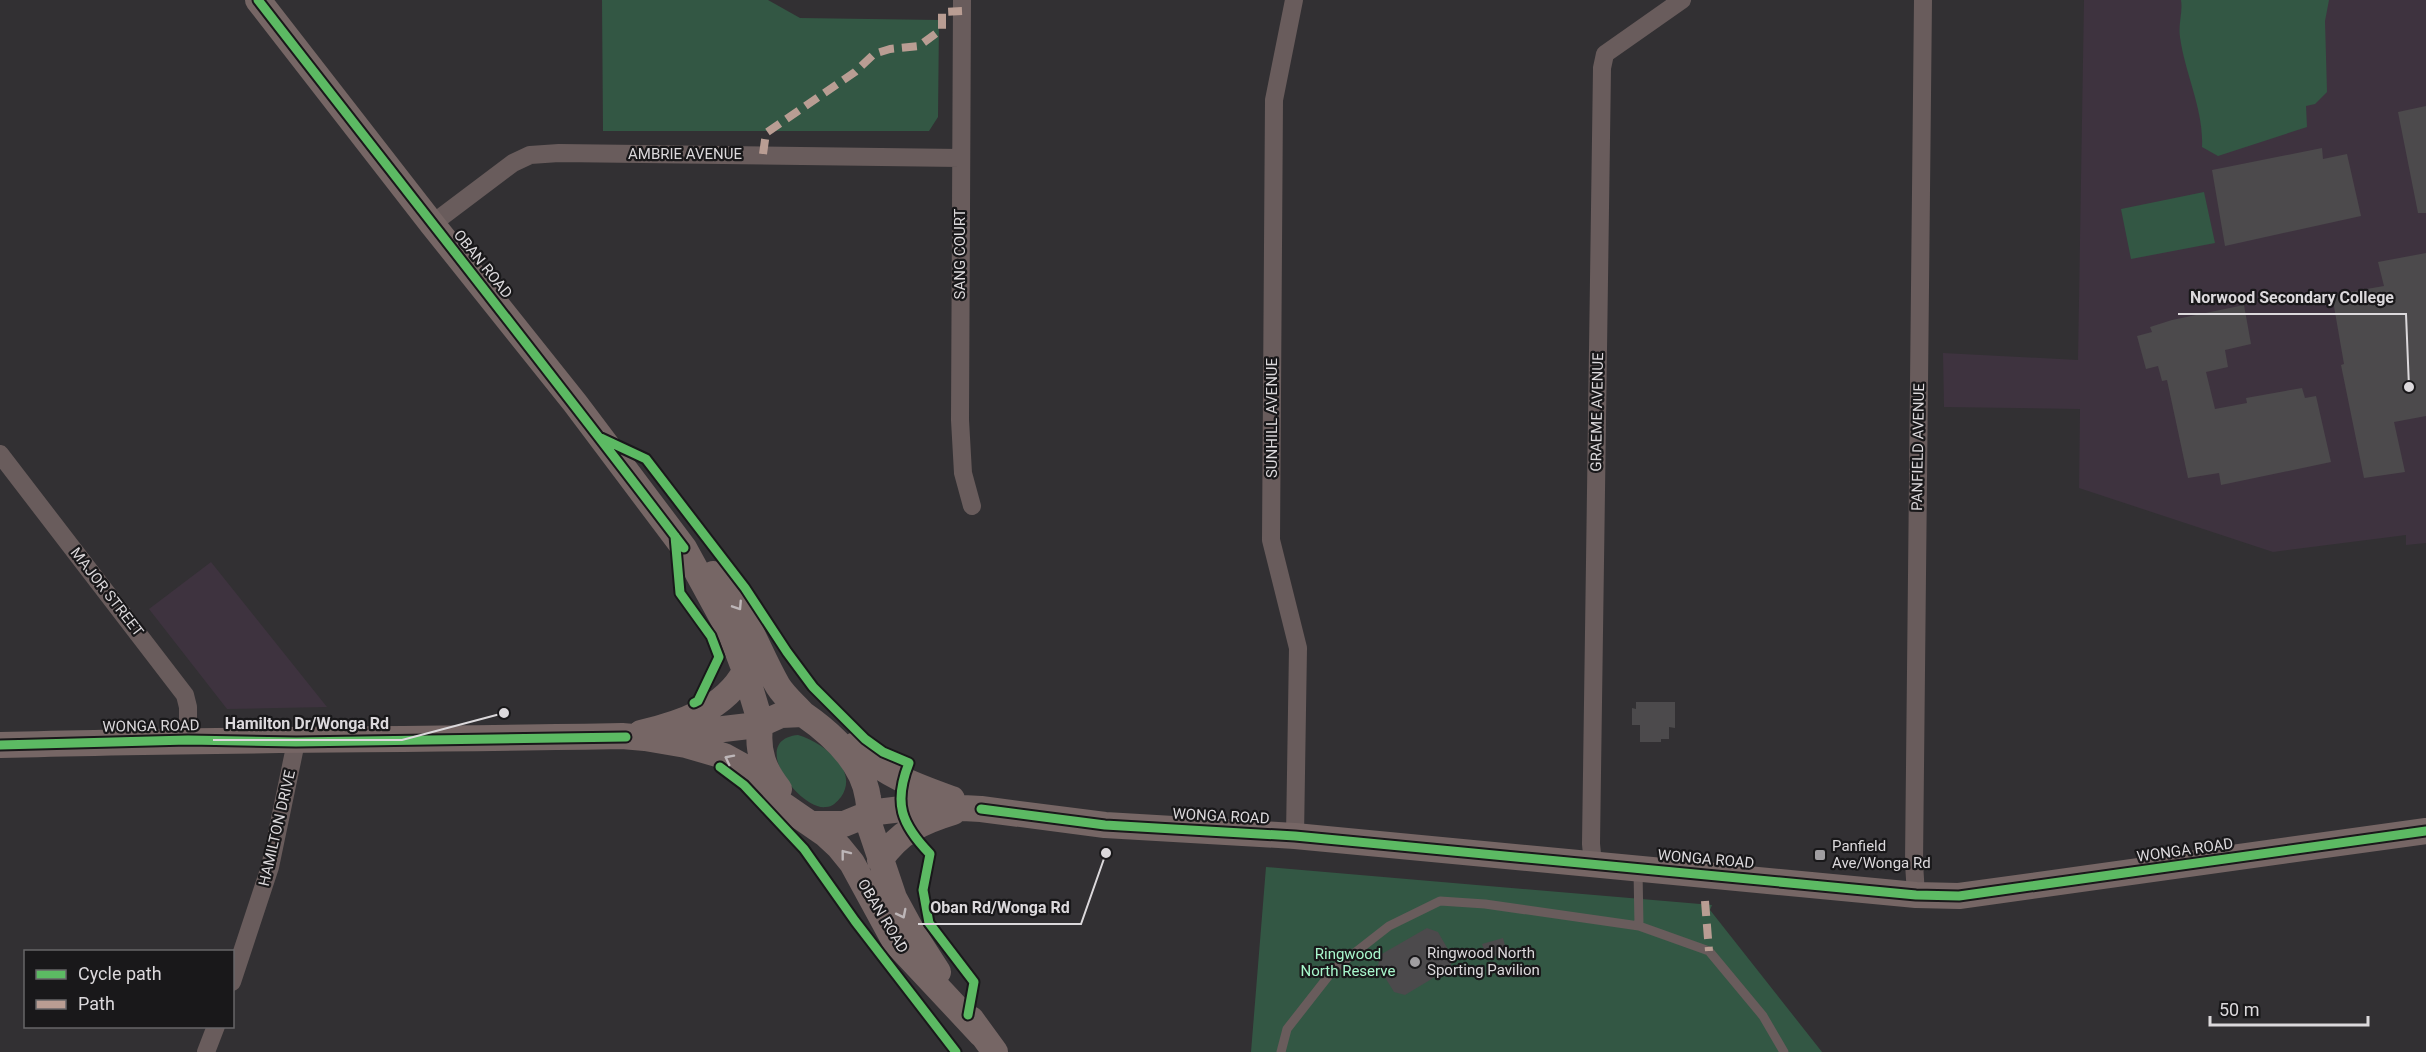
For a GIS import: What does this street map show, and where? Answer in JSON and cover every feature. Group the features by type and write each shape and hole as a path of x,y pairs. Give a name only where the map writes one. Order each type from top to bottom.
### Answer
{"main road":[{"name":"OBAN ROAD","path":"258,0 575,403 684,548 726,624 745,671 761,726 761,758 766,771 809,822 832,840 848,857 903,952 988,1043"},
{"name":"OBAN ROAD","path":"684,548 730,594 750,625 779,688 834,740 861,771 867,788 868,814 880,860 894,898 913,933 988,1043"},
{"path":"636,737 694,717 731,690 745,671"},
{"path":"636,737 761,726 782,715 805,715 832,729 895,777 976,808"},
{"name":"WONGA ROAD","path":"0,745 188,740 296,742 636,737"},
{"path":"636,737 696,747 730,759 753,776 777,799 809,822"},
{"name":"WONGA ROAD","path":"809,822 844,824 868,814 926,806 976,808 1105,825 1295,836 1916,895 1986,894 2426,831"},
{"path":"880,860 892,843 910,830 929,820 976,808"}],"street":[{"name":"SANG COURT","path":"962,0 960,420 963,473 972,506"},
{"name":"SUNHILL AVENUE","path":"1294,0 1274,100 1271,540 1298,648 1295,836"},
{"name":"GRAEME AVENUE","path":"1593,864 1591,844 1602,68 1605,54 1682,0"},
{"name":"PANFIELD AVENUE","path":"1916,895 1914,864 1923,0"},
{"name":"AMBRIE AVENUE","path":"432,224 502,170 530,155 559,153 757,154 960,158"},
{"name":"MAJOR STREET","path":"0,454 185,695 188,707 188,740"},
{"name":"HAMILTON DRIVE","path":"234,976 270,867 296,742"},
{"path":"206,1052 215,1028"}],"lane":[{"path":"1638,868 1639,926"},
{"path":"1281,1052 1287,1029 1334,969 1389,926 1440,901 1485,904 1639,926 1708,951 1763,1017 1784,1052"}],"shaded area":[{"path":"2084,0 2426,0 2426,543 2406,545 2406,535 2273,552 2079,488 2080,409 1944,407 1943,353 2078,360"},
{"path":"211,562 327,707 227,709 149,609"}],"green space":[{"path":"602,0 768,0 800,18 939,20 938,117 929,131 603,131"},
{"path":"2181,0 2329,0 2325,21 2327,92 2315,104 2306,106 2307,127 2218,156 2202,147 2200,119 2180,37"},
{"path":"2204,192 2215,243 2131,259 2121,209"},
{"path":"798,735 818,744 836,758 842,767 846,777 846,787 841,797 830,806 815,805 803,798 783,774 778,761 777,749 783,740"},
{"name":"Ringwood North Reserve","path":"1266,867 1712,905 1710,910 1822,1052 1251,1052"}],"building":[{"path":"2426,106 2426,213 2418,213 2398,112"},
{"path":"2322,148 2323,159 2347,154 2361,216 2225,246 2212,170"},
{"path":"2426,253 2426,416 2394,422 2405,472 2364,478 2341,365 2344,364 2332,295 2384,286 2378,262"},
{"path":"2244,305 2251,344 2225,350 2228,367 2206,372 2215,409 2247,403 2246,398 2302,388 2305,398 2316,396 2331,462 2221,485 2219,473 2188,478 2167,380 2162,381 2158,366 2146,369 2137,336 2152,332 2150,327 2172,320"},
{"path":"1636,702 1675,702 1675,728 1669,727 1669,739 1661,739 1661,742 1640,742 1640,725 1632,725 1632,708 1636,709"},
{"name":"Ringwood North Sporting Pavilion","path":"1427,928 1438,932 1453,958 1450,968 1405,995 1394,992 1378,966 1380,955"},
{"path":"1503,938 1507,953 1487,959 1482,944"}],"marked path":[{"path":"763,154 766,133 855,72 874,54 890,49 919,46 942,29 942,12 962,11"},
{"path":"1705,901 1709,951"}],"cycle path":[{"path":"258,0 684,548"},
{"path":"601,438 646,459 745,588 813,687 865,739 883,752 909,763 901,790 903,812 912,833 930,854 923,890 929,923 974,982 968,1015"},
{"path":"675,536 680,593 711,636 719,657 698,701 694,703"},
{"path":"0,745 188,740 296,742 626,737"},
{"path":"720,767 744,785 804,849 855,921 956,1052"},
{"path":"981,809 1105,825 1295,836 1916,895 1959,896 2426,831"}],"place":[{"name":"Norwood Secondary College","path":"2409,387"},
{"name":"Hamilton Dr/Wonga Rd","path":"504,713"},
{"name":"Oban Rd/Wonga Rd","path":"1106,853"},
{"name":"Panfield Ave/Wonga Rd","path":"1820,855"},
{"name":"Ringwood North Sporting Pavilion","path":"1415,962"}]}
